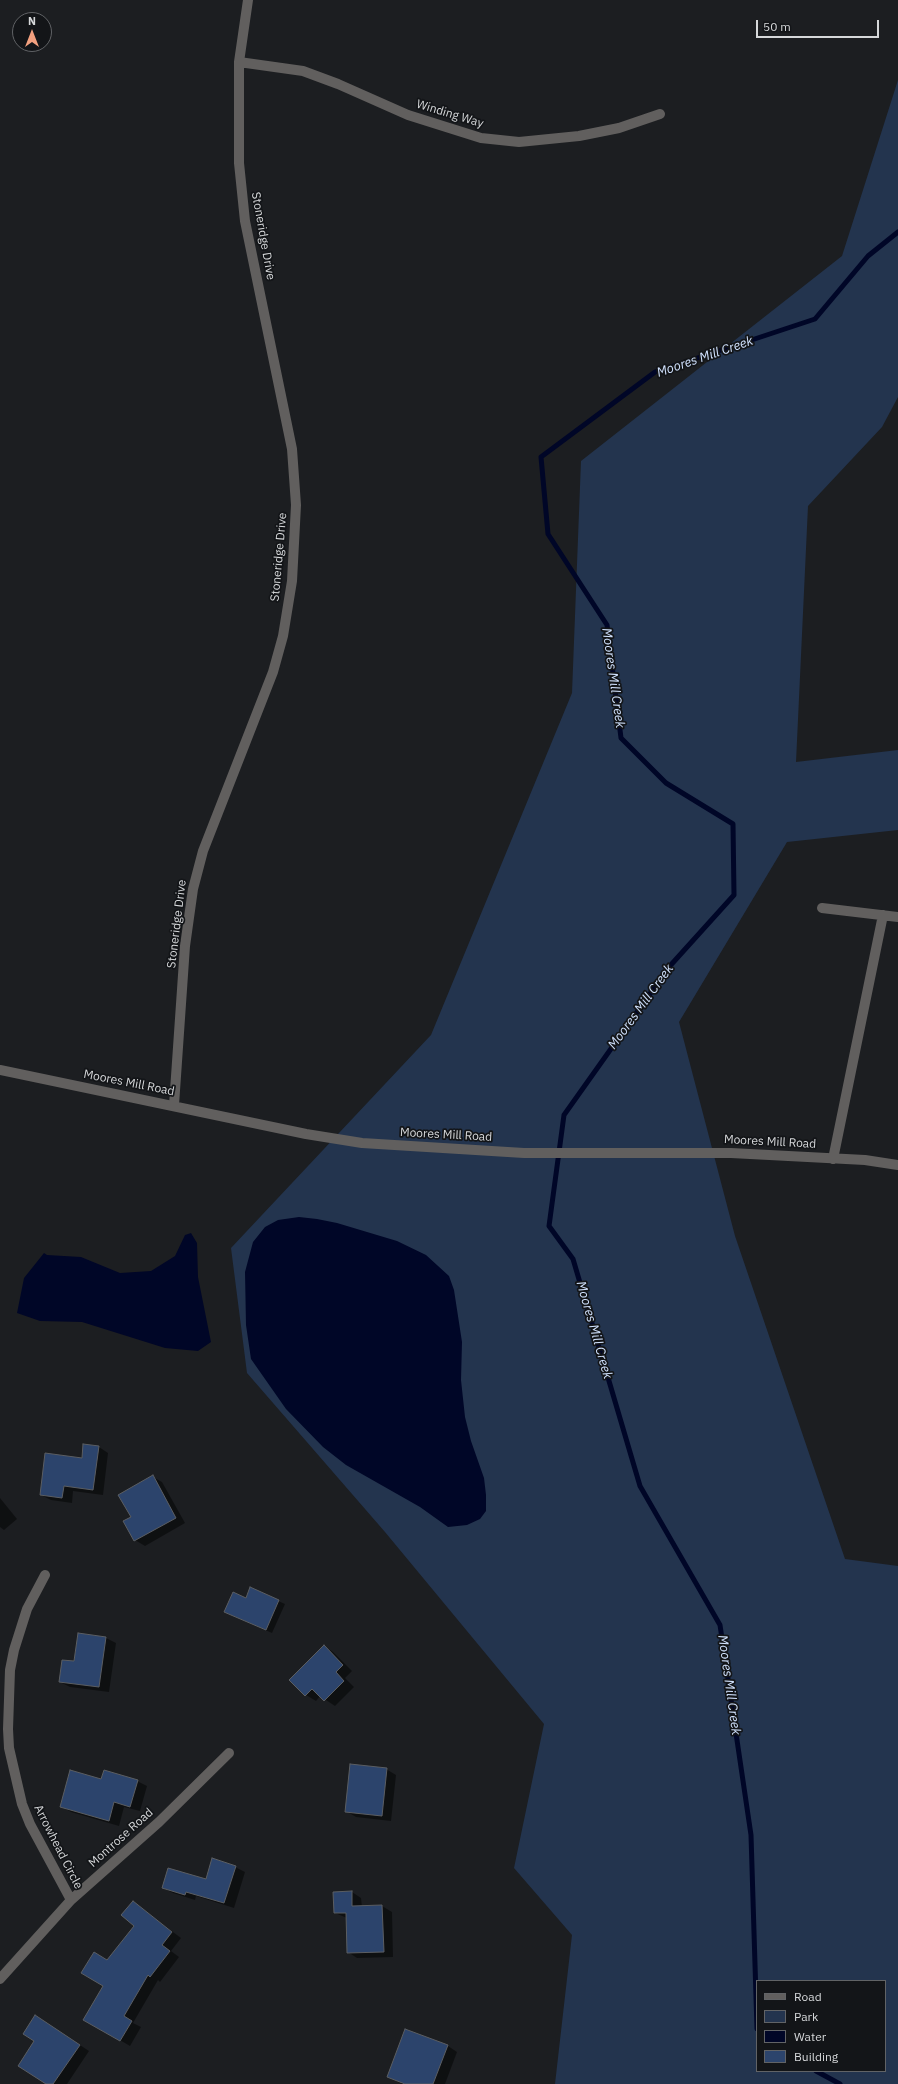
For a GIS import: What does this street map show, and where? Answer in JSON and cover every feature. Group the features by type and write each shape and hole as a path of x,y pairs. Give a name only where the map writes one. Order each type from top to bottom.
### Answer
{"street":[{"name":"Stoneridge Drive","path":"174,1105 186,946 193,889 203,851 273,672 283,636 292,581 296,505 292,449 245,222 239,162 239,62 248,0"},
{"name":"Winding Way","path":"239,62 303,71 338,84 408,115 481,138 519,142 579,136 619,128 660,114"},
{"path":"822,908 898,917"},
{"path":"833,1158 884,915"},
{"name":"Moores Mill Road","path":"0,1070 174,1105 306,1134 362,1143 524,1153 731,1152 865,1160 898,1165"},
{"name":"Arrowhead Circle","path":"45,1575 27,1609 14,1650 10,1670 8,1735 22,1804 30,1824 71,1900"},
{"name":"Montrose Road","path":"0,1979 71,1900 158,1822 229,1753"}],"green space":[{"path":"898,80 898,397 882,427 808,506 796,762 898,750 898,830 787,842 679,1022 735,1236 845,1559 898,1566 898,2084 555,2084 572,1935 514,1868 544,1724 385,1532 247,1373 231,1248 431,1035 572,693 581,461 842,256"}],"water":[{"path":"299,1217 337,1223 397,1241 426,1255 449,1276 454,1290 462,1342 461,1380 465,1417 471,1441 484,1478 486,1511 480,1519 467,1525 448,1527 420,1507 346,1465 323,1447 286,1409 251,1359 246,1325 245,1272 253,1242 265,1227 278,1220"},
{"path":"191,1233 197,1243 198,1277 211,1342 198,1351 165,1348 82,1322 40,1321 17,1313 24,1278 44,1253 47,1255 81,1257 120,1273 151,1271 175,1256 185,1235"}],"building":[{"path":"83,1444 99,1446 93,1490 64,1486 62,1498 40,1495 45,1453 82,1458"},
{"path":"153,1475 176,1518 134,1541 123,1521 131,1517 118,1495"},
{"path":"250,1587 279,1600 266,1630 224,1612 233,1592 246,1598"},
{"path":"78,1633 106,1637 99,1687 59,1682 62,1660 74,1661"},
{"path":"324,1645 343,1665 336,1672 344,1681 324,1701 312,1689 305,1696 289,1680"},
{"path":"350,1764 387,1768 382,1816 345,1812"},
{"path":"70,1770 101,1779 104,1770 138,1780 130,1807 114,1802 109,1821 60,1807"},
{"path":"212,1858 236,1866 224,1903 186,1892 185,1895 162,1888 168,1868 206,1879"},
{"path":"352,1891 352,1906 382,1905 384,1952 347,1953 346,1913 334,1913 333,1892"},
{"path":"133,1901 172,1932 162,1945 170,1951 150,1977 148,1975 124,2016 132,2021 120,2041 83,2020 103,1986 81,1973 94,1952 107,1960 134,1926 121,1915"},
{"path":"35,2015 80,2045 53,2084 46,2084 18,2066 34,2041 23,2034"},
{"path":"405,2029 448,2045 433,2084 405,2084 387,2077"}],"waterway":[{"name":"Moores Mill Creek","path":"756,1997 751,1835 720,1625 640,1486 573,1259 549,1226 564,1115 669,967 734,895 733,824 666,783 621,738 607,625 548,534 541,457 655,372 815,319 868,256 898,232"},
{"name":"Moores Mill Creek","path":"818,2072 840,2084"}]}
